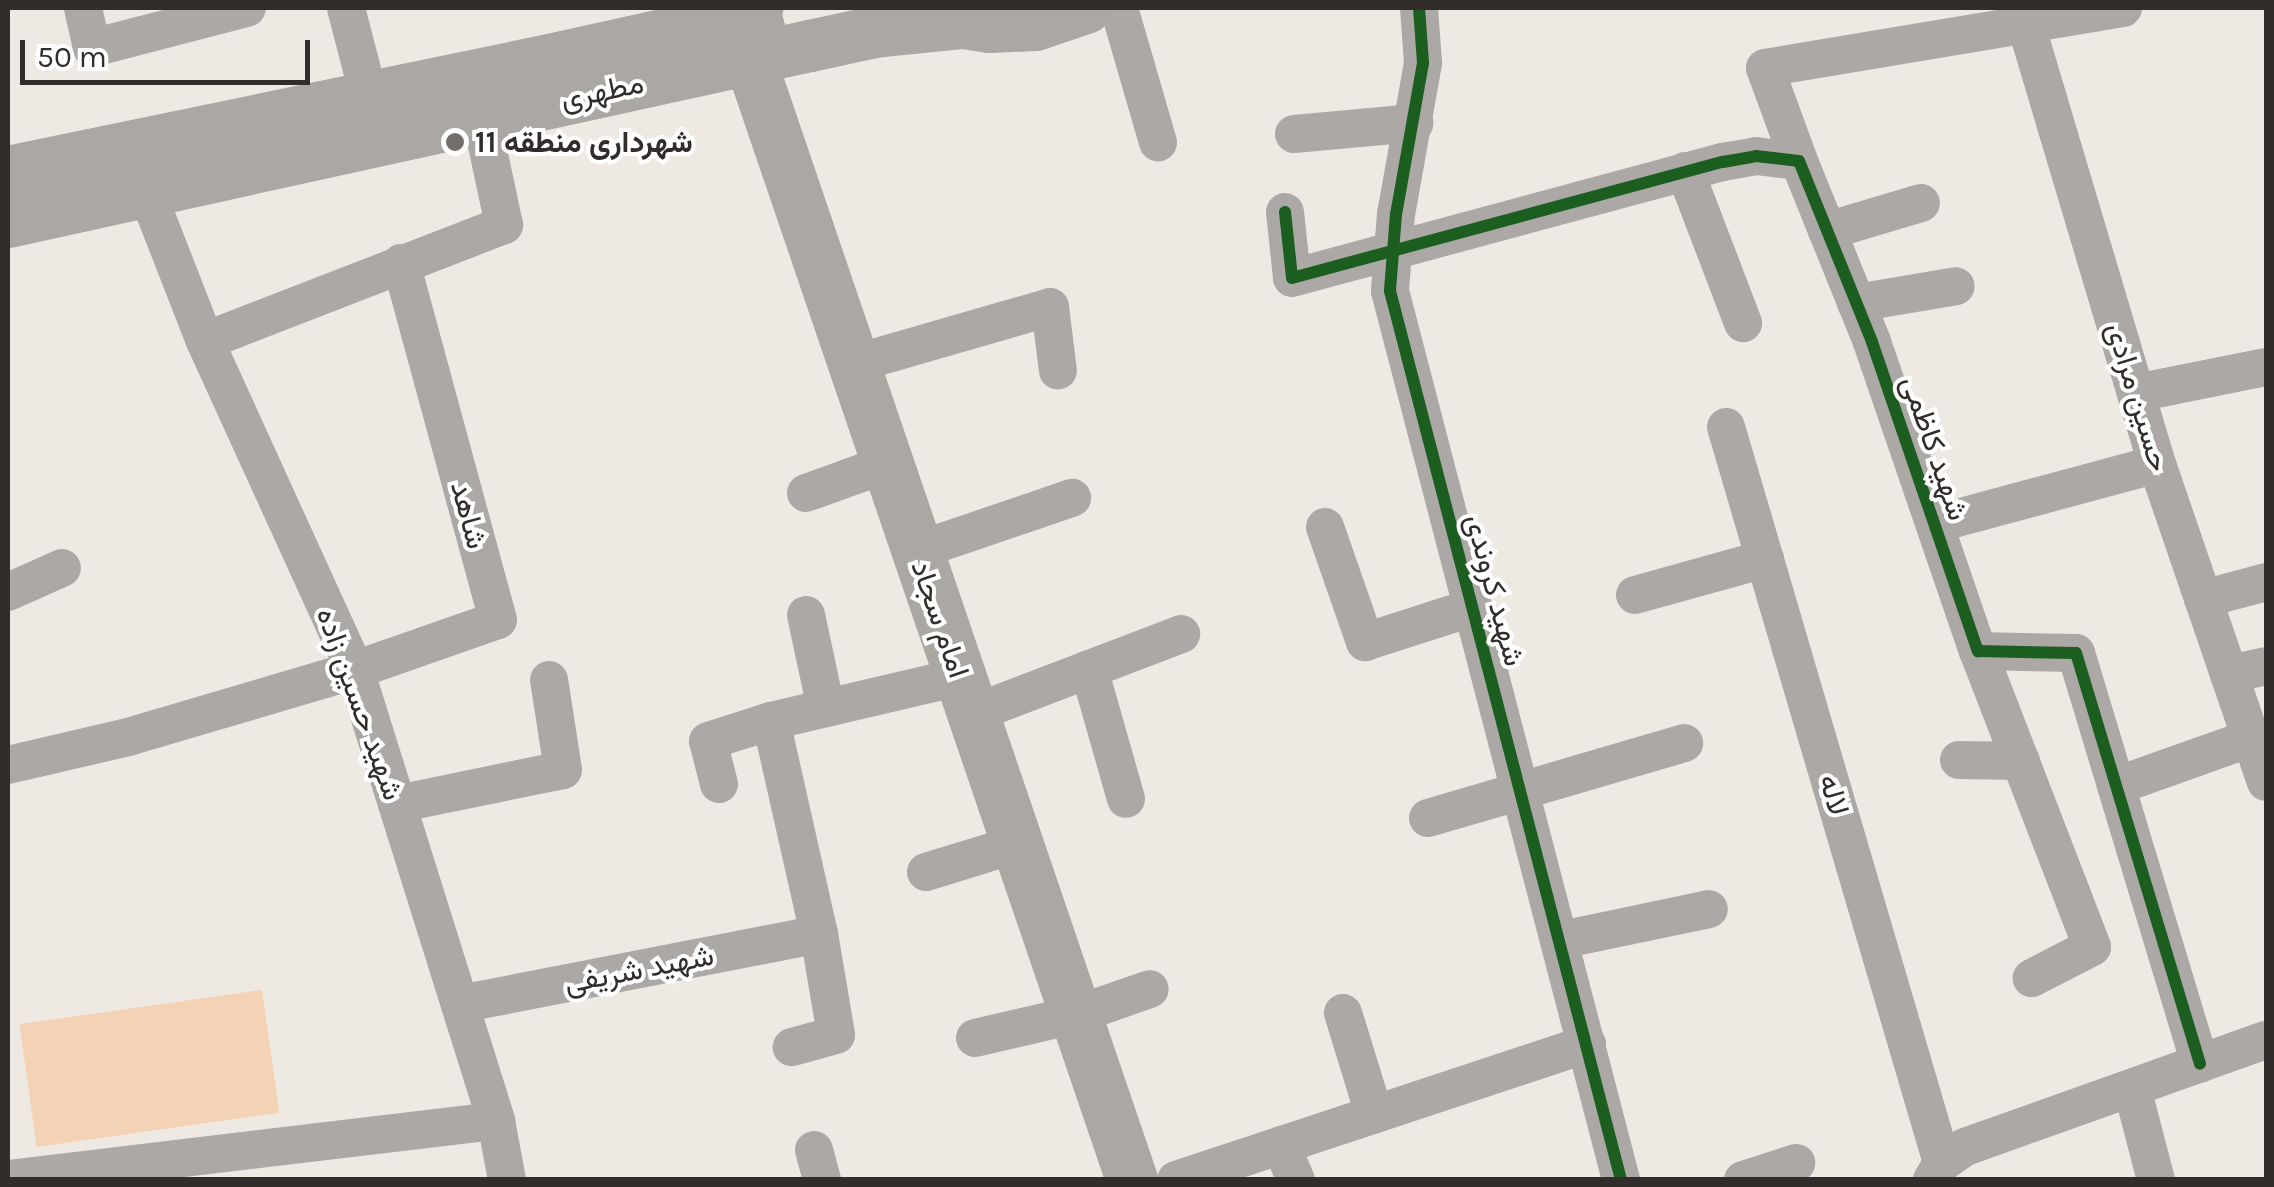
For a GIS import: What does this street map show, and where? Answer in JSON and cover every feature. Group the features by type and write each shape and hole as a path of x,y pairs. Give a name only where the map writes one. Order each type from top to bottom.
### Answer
{"main road":[{"name":"مطهری","path":"8,172 370,97 748,28 875,32 944,16 1036,25 1086,8"},
{"name":"مطهری","path":"8,222 480,117 748,28"},
{"name":"امام سجاد","path":"748,28 852,364 1132,1180"}],"street":[{"path":"82,8 92,48 247,8"},
{"path":"346,8 370,97"},
{"path":"1119,8 1158,142"},
{"name":"شهید کروندی","path":"1419,8 1423,63 1390,292 1621,1180"},
{"path":"2023,15 2123,8"},
{"name":"شهید کاظمی","path":"2023,15 1765,68 1856,303 1978,651 2092,946 2032,978"},
{"name":"حسین مرادی","path":"2023,15 2157,464 2266,782"},
{"path":"205,341 504,225 480,117"},
{"path":"1294,134 1414,123"},
{"path":"1285,212 1292,278 1394,247 1685,172 1756,156 1799,162"},
{"path":"1685,172 1744,324"},
{"name":"شهید حسین زاده","path":"146,190 205,341 354,670 496,1121 507,1180"},
{"path":"1827,231 1921,203"},
{"name":"شاهد","path":"354,670 498,620 401,263"},
{"path":"1856,303 1956,286"},
{"path":"852,364 1050,307 1058,371"},
{"path":"2136,393 2266,368"},
{"name":"لاله","path":"1726,428 1937,1171"},
{"path":"806,492 886,464"},
{"path":"1934,524 2157,464"},
{"path":"916,551 1072,498"},
{"path":"1325,527 1365,642 1474,608"},
{"path":"1635,595 1765,559"},
{"path":"8,592 62,568"},
{"path":"2203,598 2266,582"},
{"path":"806,615 826,708"},
{"path":"719,784 708,742 771,721 826,708 966,696 1089,670 1181,634"},
{"path":"1978,651 2076,653 2200,1064"},
{"path":"2230,674 2266,666"},
{"path":"8,766 128,737 354,670"},
{"path":"1089,670 1126,799"},
{"path":"397,804 564,770 549,680"},
{"path":"771,721 819,934 836,1036 792,1047"},
{"path":"2116,786 2251,738"},
{"path":"1428,818 1684,743"},
{"path":"1959,760 2020,761"},
{"path":"926,872 1017,844"},
{"path":"1561,940 1708,909"},
{"name":"شهید شریفی","path":"460,1004 819,934"},
{"path":"976,1038 1075,1015 1150,989"},
{"path":"1342,1013 1374,1114"},
{"path":"1937,1171 1965,1146 2266,1040"},
{"path":"1176,1180 1587,1044"},
{"path":"2132,1088 2156,1180"},
{"path":"8,1179 185,1169 496,1121"},
{"path":"1281,1145 1296,1180"},
{"path":"1743,1180 1796,1163"}],"shaded area":[{"path":"262,990 279,1113 37,1147 19,1024"}],"cycle path":[{"path":"1419,8 1423,63 1396,214 1390,291 1621,1180"},
{"path":"1285,212 1292,278 1723,162 1756,156 1799,161 1872,342 1978,651 2076,653 2200,1064"}],"place":[{"name":"شهرداری منطقه 11","path":"455,142"}]}
